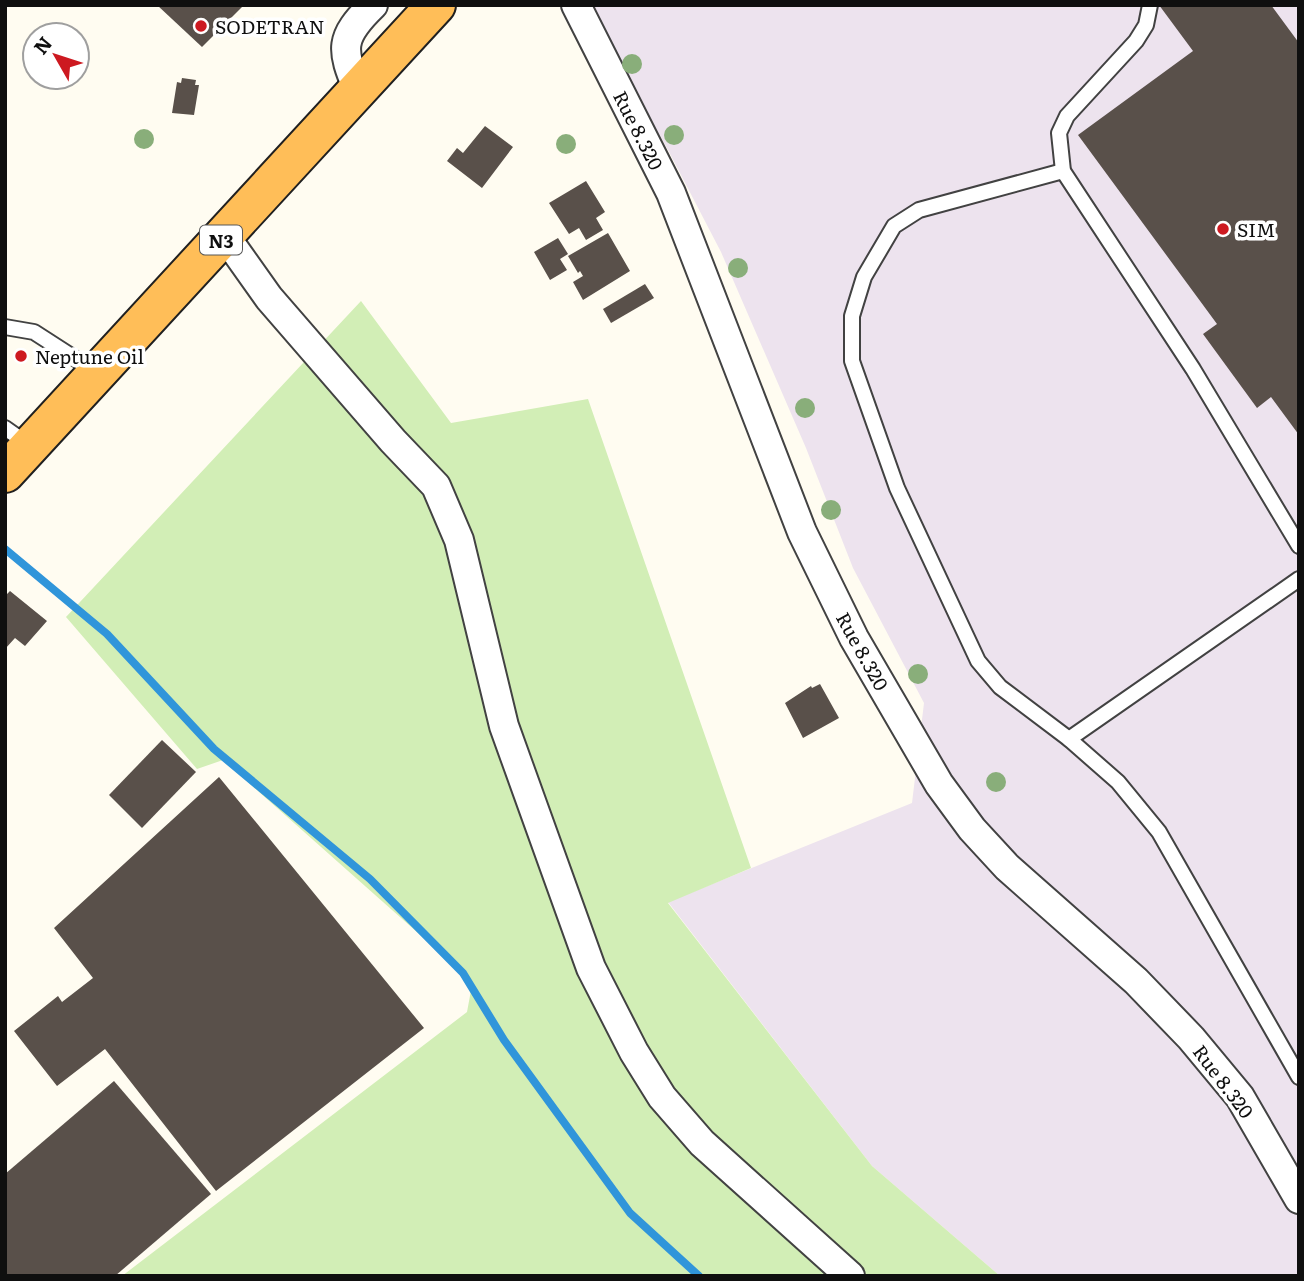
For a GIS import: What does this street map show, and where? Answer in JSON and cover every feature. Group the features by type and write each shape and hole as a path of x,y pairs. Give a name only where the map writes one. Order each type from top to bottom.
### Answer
{"highway":[{"name":"N3","path":"11,457 97,373 436,5"}],"street":[{"name":"Rue 8.320","path":"576,5 671,192 802,532 854,638 939,784 972,829 1007,867 1136,982 1191,1038 1240,1097 1299,1199"},
{"path":"358,90 346,61 345,39 362,9"},
{"path":"225,236 269,298 393,441 436,486 459,540 504,726 591,968 634,1052 662,1097 702,1143 850,1276"}],"lane":[{"path":"1150,5 1146,25 1136,41 1067,116 1059,133 1063,171 1193,369 1299,546"},
{"path":"1063,171 919,210 894,226 864,277 852,316 852,361 897,488 978,661 1000,687 1069,739 1118,782 1159,832 1299,1076"},
{"path":"5,327 34,332 97,373"},
{"path":"1069,739 1299,579"}],"shaded area":[{"path":"590,5 1299,5 1299,1276 1000,1276 872,1166 668,902 912,803 924,703 853,568 806,448 721,252 668,150 595,23"}],"green space":[{"path":"361,301 451,423 588,399 751,868 668,903 872,1166 1000,1276 122,1276 467,1012 472,985 463,973 223,760 197,769 66,617"}],"building":[{"name":"SODETRAN","path":"157,5 244,5 202,47"},
{"name":"SIM","path":"1159,5 1271,5 1299,43 1299,435 1271,397 1257,408 1203,334 1217,324 1078,135 1193,51"},
{"path":"182,78 196,80 195,85 199,85 194,115 172,113 177,82 181,83"},
{"path":"485,126 513,147 482,188 447,161 457,148 463,153"},
{"path":"586,181 605,212 596,218 603,230 586,240 579,228 569,234 549,203"},
{"path":"608,233 630,271 583,300 573,282 583,276 580,271 578,273 568,256"},
{"path":"558,238 568,254 560,259 567,270 550,280 534,252"},
{"path":"645,284 654,298 611,323 603,309"},
{"path":"10,591 47,621 25,646 15,638 5,649 5,596"},
{"path":"820,684 839,718 803,738 785,703 811,686 812,688"},
{"path":"162,740 196,772 142,828 109,795"},
{"path":"219,777 424,1028 216,1191 105,1049 57,1086 14,1031 58,996 62,1002 93,978 54,928"},
{"path":"114,1081 211,1194 115,1276 5,1276 5,1174"}],"waterway":[{"path":"5,549 107,634 214,749 370,879 463,973 504,1040 630,1213 699,1276"}],"place":[{"name":"SODETRAN","path":"201,26"},
{"name":"SIM","path":"1223,229"},
{"name":"Neptune Oil","path":"21,356"}]}
